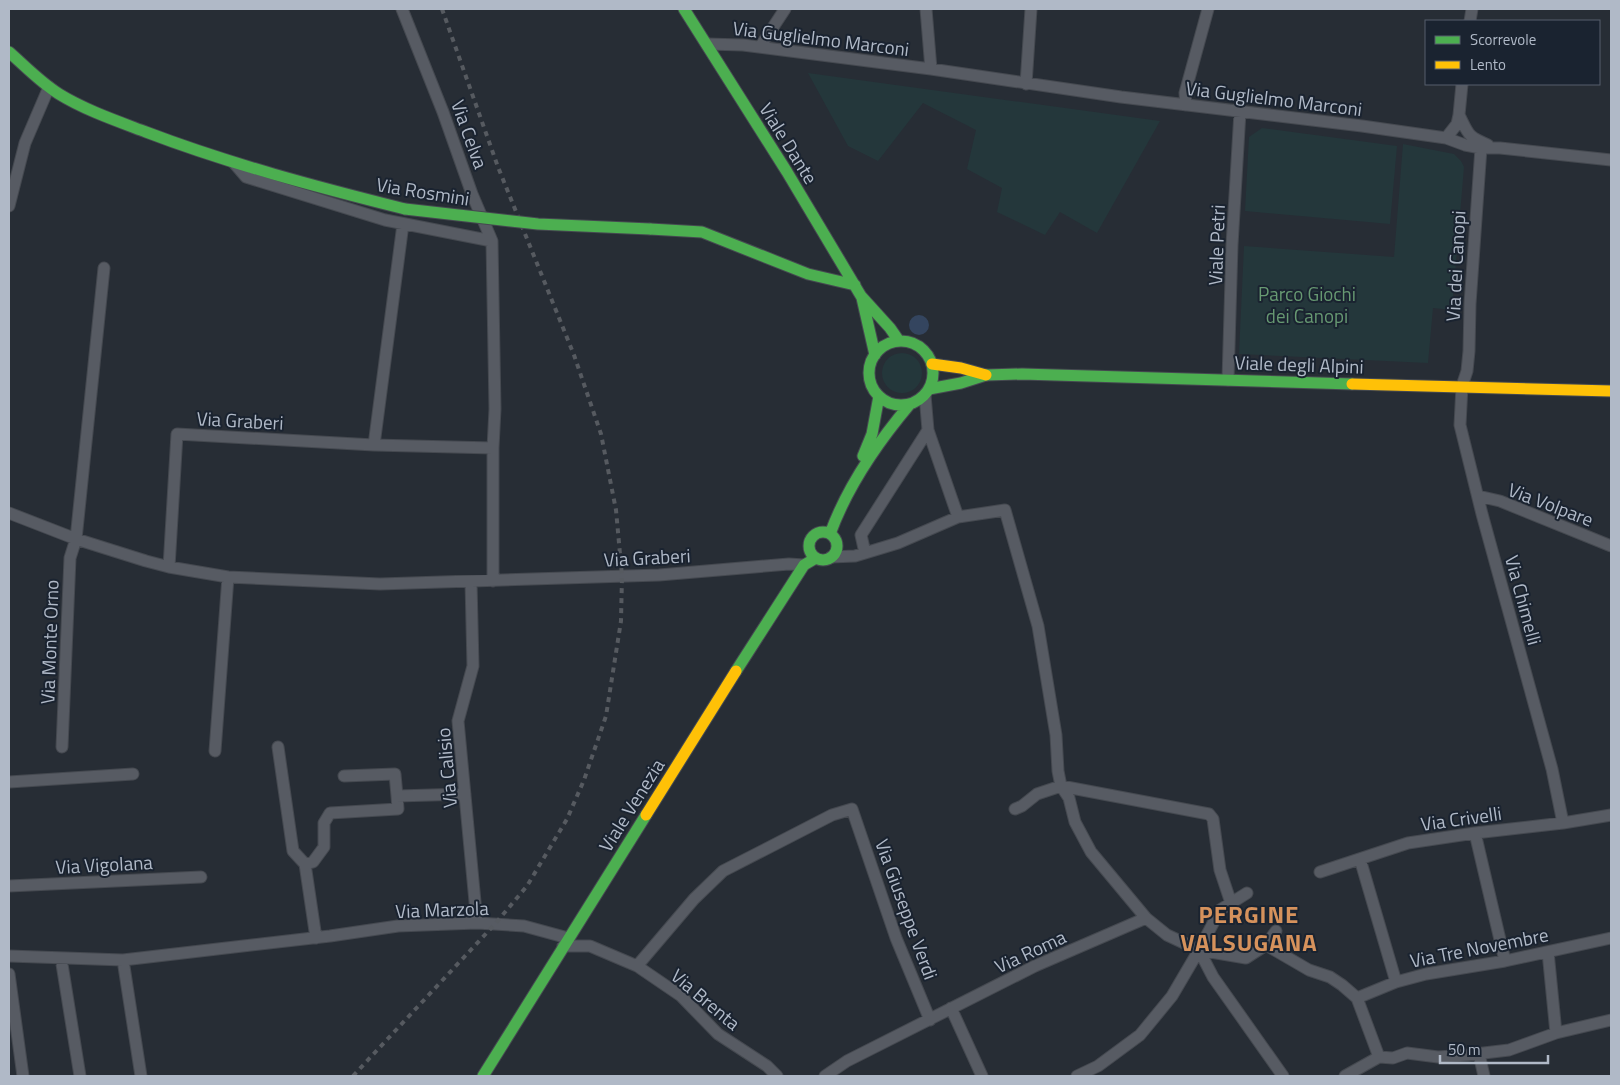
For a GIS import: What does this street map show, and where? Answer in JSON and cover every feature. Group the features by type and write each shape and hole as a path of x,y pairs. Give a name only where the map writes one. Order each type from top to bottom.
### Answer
{"main road":[{"name":"Viale Dante","path":"684,9 787,172 861,296 890,328 899,341"},
{"name":"Via Rosmini","path":"9,52 49,87 81,106 192,150 326,189 405,209 538,224 702,232 808,274 854,285"},
{"name":"Viale Dante","path":"861,296 875,355"},
{"path":"927,392 933,379 932,364 924,350 916,344 899,341 888,344 875,355 870,365 870,379 875,391 888,402 899,405 910,404 927,392 945,385 961,383 986,375"},
{"path":"932,364 961,368 986,375"},
{"name":"Viale degli Alpini","path":"986,375 1022,374 1611,390"},
{"path":"849,493 872,434 879,396"},
{"path":"830,534 837,514 849,493 887,432 910,404"},
{"path":"816,558 810,550 810,541 816,534 821,532 830,534 836,541 836,550 831,557"},
{"name":"Viale Venezia","path":"483,1076 804,565 816,558 824,560 831,557"}],"street":[{"name":"Via Celva","path":"402,9 444,112 472,194 492,241"},
{"path":"760,47 785,9"},
{"name":"Via Guglielmo Marconi","path":"926,9 931,69"},
{"path":"1026,84 1031,9"},
{"path":"1186,105 1185,93 1208,9"},
{"name":"Via Guglielmo Marconi","path":"707,44 743,44 931,69 1026,84 1362,126 1446,138 1465,145 1611,160"},
{"path":"1446,138 1457,124 1462,85"},
{"path":"9,206 25,143 49,87"},
{"name":"Viale Petri","path":"1228,380 1240,112"},
{"path":"1459,115 1472,138 1486,147"},
{"name":"Via dei Canopi","path":"1462,386 1467,370 1470,304 1486,147"},
{"path":"234,163 246,177 385,220 492,241 495,408 492,581"},
{"path":"374,445 404,224"},
{"name":"Via Monte Orno","path":"62,747 70,558 76,538 104,268"},
{"name":"Via Chimelli","path":"1462,386 1460,425 1552,769 1564,823"},
{"path":"927,392 928,430 958,518"},
{"path":"865,553 861,535 928,430"},
{"name":"Via Graberi","path":"169,567 177,434 374,445 493,448"},
{"name":"Via Volpare","path":"1478,496 1500,502 1611,546"},
{"path":"831,557 855,556 898,543 958,518 1005,510 1038,626 1056,735 1058,771 1061,786 1069,798 1075,822 1091,852 1146,918 1167,935 1199,950 1246,958 1266,944 1276,931"},
{"name":"Via Graberi","path":"9,513 146,562 228,577 380,584 659,575 789,564 804,565"},
{"path":"215,751 228,577"},
{"name":"Via Calisio","path":"471,582 473,666 458,721 477,923"},
{"path":"278,747 293,851 305,864 316,938"},
{"path":"9,782 133,774"},
{"path":"305,864 313,862 324,846 324,823 330,813 398,809 395,774 344,776"},
{"path":"1016,808 1022,806 1037,794 1061,786 1209,814 1213,819 1220,870 1231,903"},
{"path":"397,796 465,794"},
{"name":"Via Giuseppe Verdi","path":"637,966 694,899 723,871 832,815 852,809 896,938 930,1020"},
{"name":"Via Crivelli","path":"1320,872 1408,843 1475,832 1564,823 1611,815"},
{"path":"1475,832 1505,961"},
{"path":"1360,859 1396,982"},
{"name":"Via Vigolana","path":"9,886 201,877"},
{"path":"1077,1076 1098,1066 1140,1035 1172,996 1220,910 1248,893"},
{"name":"Via Roma","path":"825,1076 847,1061 1035,966 1146,918"},
{"name":"Via Marzola","path":"9,956 123,960 316,938 398,926 477,923 524,926 569,937"},
{"name":"Via Brenta","path":"569,937 637,966 681,996 718,1034 767,1066 777,1076"},
{"name":"Via Brenta","path":"569,937 590,946"},
{"name":"Via Tre Novembre","path":"1357,998 1396,982 1611,938"},
{"path":"1266,944 1309,970 1330,977 1357,998 1379,1057"},
{"path":"1199,950 1212,977 1282,1076"},
{"path":"1548,952 1556,1033"},
{"path":"61,958 80,1076"},
{"path":"123,960 141,1076"},
{"path":"9,974 24,1076"},
{"path":"951,1008 982,1076"},
{"path":"1345,1076 1379,1057 1393,1058 1407,1054 1438,1056 1479,1054 1509,1050 1556,1033 1611,1020"},
{"path":"1479,1054 1484,1076"}],"green space":[{"path":"808,73 1160,121 1097,233 1060,212 1045,235 997,212 1002,188 967,169 976,130 923,103 878,161 848,146"},
{"path":"1262,128 1397,146 1390,224 1245,211 1249,137"},
{"name":"Parco Giochi dei Canopi","path":"1403,144 1454,154 1464,167 1452,310 1433,308 1428,363 1239,354 1244,246 1394,257"},
{"path":"906,353 913,356 919,362 922,373 921,381 913,390 906,393 898,393 891,390 883,381 882,369 885,362 894,354"}],"water":[{"path":"919,315 926,318 929,325 926,332 919,335 912,332 909,325 912,318"}],"railway":[{"path":"353,1076 495,924 527,886 567,819 584,780 606,716 621,621 622,576 616,510 601,434 574,355 498,167 442,9"}],"traffic: fast":[{"path":"684,9 787,172 861,296 890,328 899,341"},
{"path":"9,52 59,94 79,105 113,119 178,144 242,165 405,209"},
{"path":"405,209 538,224 650,229"},
{"path":"650,229 702,232 808,274 855,285"},
{"path":"862,298 875,355"},
{"path":"901,341 919,347 927,355 933,373 927,391 919,399 901,405 883,399 875,391 869,373 875,355 883,347 901,341"},
{"path":"929,389 961,383 986,375 1022,374 1352,384"},
{"path":"863,456 872,434 879,396"},
{"path":"830,534 854,482 886,434 910,404"},
{"path":"823,532 833,536 837,546 833,556 823,560 813,556 809,546 813,536 823,532"},
{"path":"736,671 804,565 816,558"},
{"path":"483,1076 646,815"}],"traffic: slow":[{"path":"932,364 961,368 986,375"},
{"path":"1352,384 1611,391"},
{"path":"646,815 736,671"}],"district":[{"name":"PERGINE VALSUGANA","path":"1249,928"}]}
